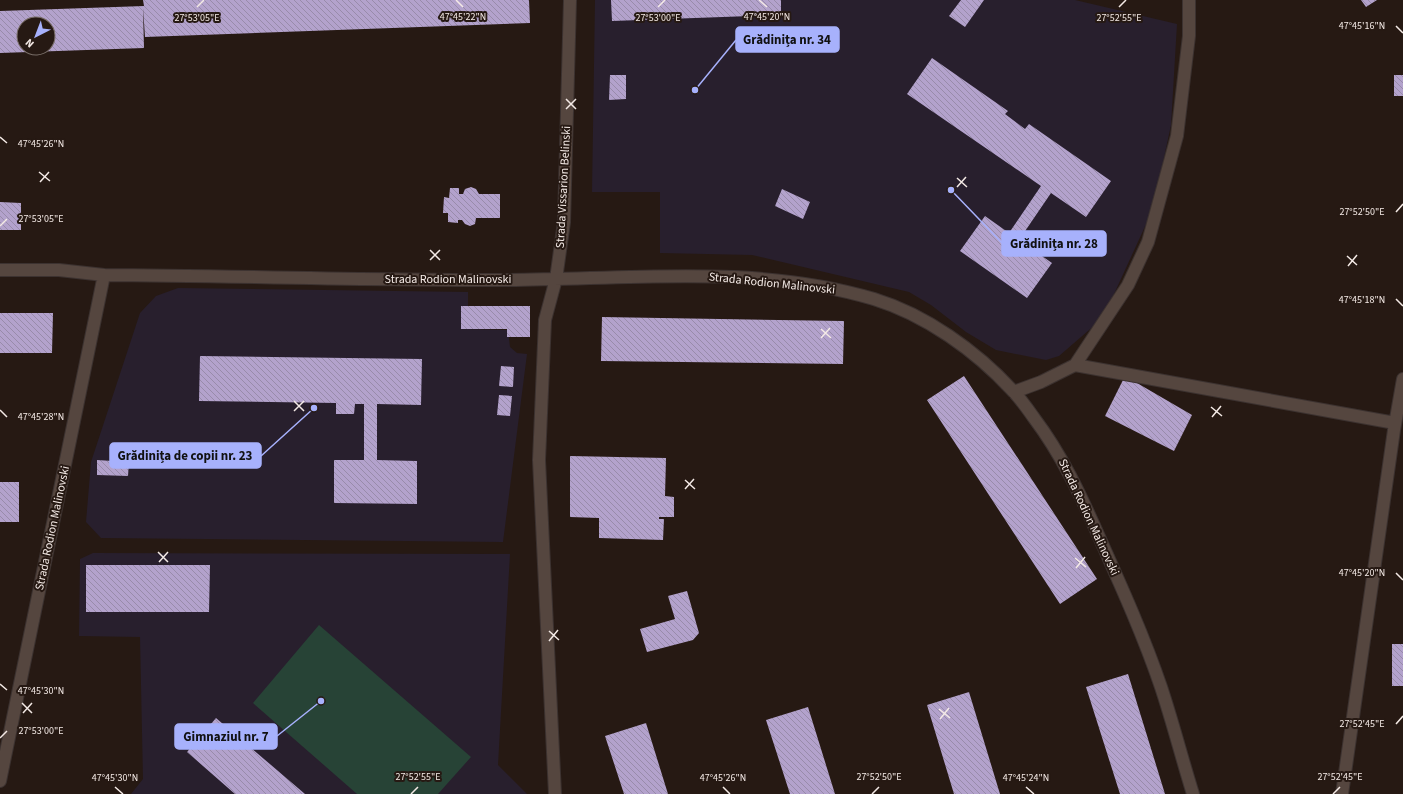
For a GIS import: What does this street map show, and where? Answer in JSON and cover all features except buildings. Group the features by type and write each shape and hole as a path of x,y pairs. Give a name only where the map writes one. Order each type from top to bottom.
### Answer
{"street":[{"name":"Strada Vissarion Belinski","path":"556,794 539,460 545,320 556,278 564,222 570,0"},
{"path":"1014,392 1041,382 1075,365 1128,285 1148,242 1178,136 1189,36 1189,0"},
{"name":"Strada Rodion Malinovski","path":"0,270 59,270 104,275 502,280 695,275 789,283 835,290 876,300 913,315 980,360 1014,392 1058,452 1081,495 1140,630 1161,688 1193,794"},
{"name":"Strada Rodion Malinovski","path":"0,781 104,275"},
{"path":"1075,365 1395,422 1394,431"},
{"path":"1342,794 1394,431 1403,379"}],"shaded area":[{"path":"595,0 1075,0 1177,24 1171,125 1153,209 1103,318 1059,356 1046,360 996,350 966,332 931,305 909,292 752,255 660,253 660,192 592,192"},
{"path":"178,288 468,292 468,329 508,330 510,347 517,353 527,354 503,542 101,538 86,522 91,462 140,313 156,296"},
{"path":"93,553 510,554 498,765 527,794 131,794 143,779 140,637 79,636 80,559"}],"green space":[{"path":"319,625 471,757 438,794 357,794 253,703"}],"place":[{"name":"Grădinița nr. 34","path":"695,90"},
{"name":"Grădinița nr. 28","path":"951,190"},
{"name":"Grădinița de copii nr. 23","path":"314,408"},
{"name":"Gimnaziul nr. 7","path":"321,701"}]}
